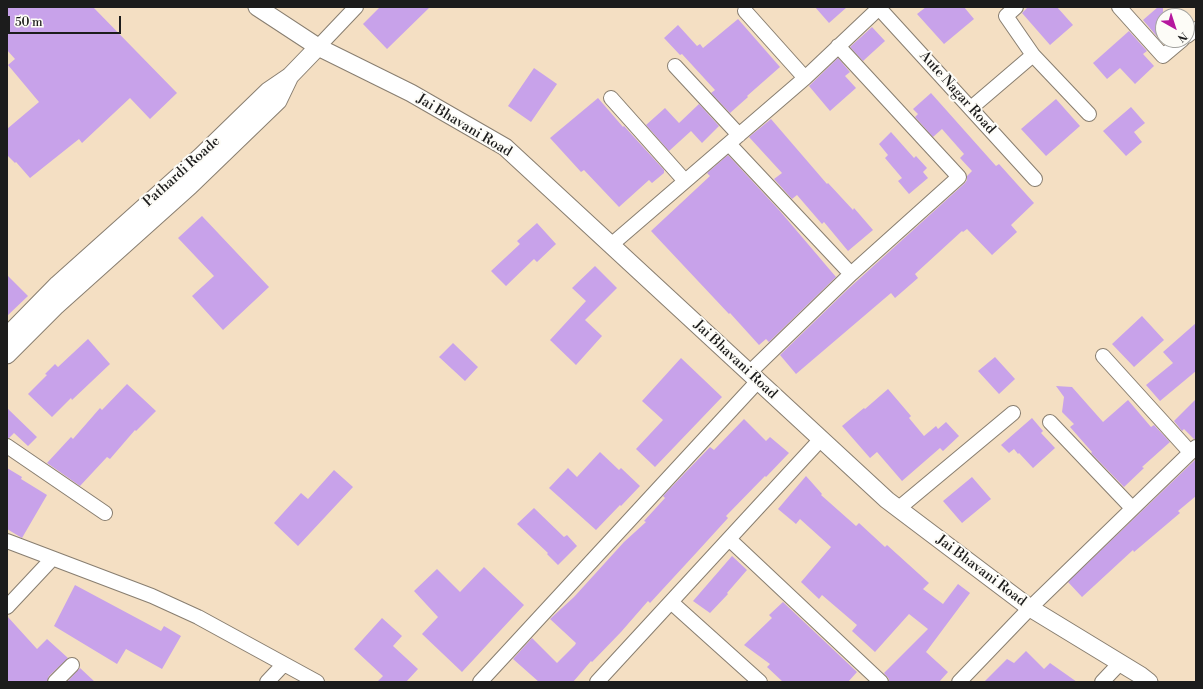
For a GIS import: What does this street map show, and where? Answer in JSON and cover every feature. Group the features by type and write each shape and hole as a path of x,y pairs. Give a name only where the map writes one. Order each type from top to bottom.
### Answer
{"street":[{"name":"Jai Bhavani Road","path":"257,7 318,47 410,93 505,147 887,500 1030,608 1149,682"},
{"name":"Pathardi Roade","path":"7,336 64,279 201,156 268,92 290,76 356,7"},
{"path":"1016,7 1006,16 1034,55 1090,114"},
{"path":"1119,7 1155,47"},
{"path":"611,245 805,78 879,8"},
{"name":"Aute Nagar Road","path":"879,8 1035,180"},
{"path":"745,11 805,78"},
{"path":"480,682 753,377 851,274 959,177 838,46"},
{"path":"1156,48 1163,56 1172,48"},
{"path":"970,108 1034,55"},
{"path":"675,66 734,139 851,274"},
{"path":"7,355 56,307 190,186 278,101 290,76"},
{"path":"611,98 685,181"},
{"path":"959,682 1030,608 1193,450 1104,356"},
{"path":"899,508 1013,413"},
{"path":"1050,422 1132,508"},
{"path":"597,682 821,439"},
{"path":"7,446 105,513"},
{"path":"729,539 881,682"},
{"path":"7,542 152,596 198,617 317,682"},
{"path":"7,608 52,559"},
{"path":"671,602 760,682"},
{"path":"1102,682 1120,663"},
{"path":"267,682 284,664"},
{"path":"55,682 72,665"}],"building":[{"path":"7,7 93,7 177,93 150,119 130,98 82,143 79,139 30,178 16,162 15,163 7,155 7,129 39,102 8,65 15,59 7,50"},
{"path":"380,7 430,7 387,49 363,24"},
{"path":"815,7 847,7 829,23"},
{"path":"926,7 964,7 974,19 944,44 917,14"},
{"path":"1028,7 1057,7 1073,25 1050,45 1022,13"},
{"path":"1155,10 1155,34 1143,20"},
{"path":"738,19 780,67 730,113 711,93 715,90 682,54 680,55 664,38 678,25 697,46 700,44 703,48"},
{"path":"872,27 885,41 863,61 850,47"},
{"path":"1129,31 1147,51 1143,54 1154,66 1135,84 1120,68 1107,79 1093,63"},
{"path":"838,58 850,72 845,76 856,88 830,111 809,86"},
{"path":"534,68 557,84 531,122 508,106"},
{"path":"931,93 996,166 999,164 1034,203 1011,225 1017,232 992,255 967,229 963,232 962,231 915,274 918,278 895,298 891,293 796,374 780,355 847,290 965,183 967,176 972,171 960,158 964,154 942,129 933,137 915,117 918,114 913,109"},
{"path":"598,98 664,170 664,173 652,183 649,180 619,207 584,170 581,172 550,138"},
{"path":"1056,99 1080,126 1046,156 1021,129"},
{"path":"699,104 719,126 702,143 691,131 669,151 646,125 665,108 679,123"},
{"path":"1131,107 1145,123 1134,132 1142,142 1126,156 1103,131"},
{"path":"771,119 827,184 828,183 853,210 854,208 873,230 848,251 824,222 822,224 797,195 792,199 774,179 782,173 749,137"},
{"path":"891,132 914,158 916,156 927,168 923,172 928,178 909,194 898,181 902,178 885,158 888,155 879,144"},
{"path":"728,155 779,210 836,277 769,342 766,339 759,345 651,231 710,176 707,173"},
{"path":"202,216 269,287 223,330 192,296 214,276 178,238"},
{"path":"537,223 556,244 537,262 534,259 506,286 491,271 520,244 517,241"},
{"path":"595,266 617,288 585,320 602,336 576,365 550,340 586,301 572,288"},
{"path":"7,275 28,296 7,316"},
{"path":"1142,316 1164,340 1134,367 1112,344"},
{"path":"1196,323 1196,371 1160,401 1146,385 1173,363 1163,352"},
{"path":"88,339 110,364 72,400 71,398 52,417 28,394 47,375 45,374 55,364 58,367"},
{"path":"453,343 478,367 465,381 439,357"},
{"path":"995,357 1015,379 999,394 978,371"},
{"path":"681,358 722,397 655,467 636,449 663,420 642,401"},
{"path":"127,384 156,411 136,431 135,430 110,459 107,457 80,486 47,463 71,437 73,439 100,408 102,410"},
{"path":"1056,386 1072,387 1103,422 1128,400 1151,427 1154,425 1170,442 1142,467 1144,468 1124,487 1091,453 1092,452 1070,427 1074,424 1062,412 1064,397"},
{"path":"888,389 911,416 909,418 924,436 936,426 938,429 946,422 959,436 943,451 940,448 902,481 877,452 870,458 842,426"},
{"path":"1196,399 1196,439 1194,439 1184,429 1182,431 1174,421"},
{"path":"7,408 37,437 28,446 14,433 7,438"},
{"path":"1032,418 1043,431 1041,433 1055,448 1033,468 1014,449 1009,453 1001,445"},
{"path":"744,419 766,441 770,437 789,453 726,516 728,518 650,603 648,601 621,632 592,662 591,661 573,682 539,682 513,659 532,638 557,663 575,645 576,643 550,619 574,597 624,542 646,522 644,521 665,498 663,496 710,447 714,450"},
{"path":"600,452 619,470 621,468 640,486 596,530 549,488 568,468 577,477"},
{"path":"1196,459 1196,496 1178,511 1180,513 1134,552 1133,550 1082,597 1068,582"},
{"path":"7,468 22,477 21,479 47,495 22,538 7,529"},
{"path":"334,470 353,487 298,546 274,523 301,493 308,499"},
{"path":"806,476 822,494 821,495 856,526 859,523 885,547 887,545 929,583 923,589 943,604 958,584 970,593 926,652 948,672 939,682 889,682 889,679 884,673 928,629 909,614 875,652 852,631 857,625 822,595 819,599 801,582 831,547 800,519 796,524 778,509"},
{"path":"972,477 991,499 962,523 943,501"},
{"path":"534,508 564,537 567,535 577,546 558,565 547,554 548,553 517,524"},
{"path":"732,556 747,570 727,593 728,594 710,613 693,601"},
{"path":"484,567 524,605 462,672 422,634 438,617 414,591 437,569 460,592"},
{"path":"75,585 161,631 164,626 181,636 162,669 126,649 117,664 54,626"},
{"path":"783,602 857,672 848,682 783,682 767,667 770,664 744,645 772,618 769,615"},
{"path":"7,616 37,649 47,639 68,658 49,676 47,682 7,682"},
{"path":"382,618 402,636 393,646 418,669 406,682 377,682 383,676 354,649"},
{"path":"1026,651 1044,669 1050,663 1077,682 984,682 1007,659 1014,663"},
{"path":"80,668 95,682 67,682"}]}
